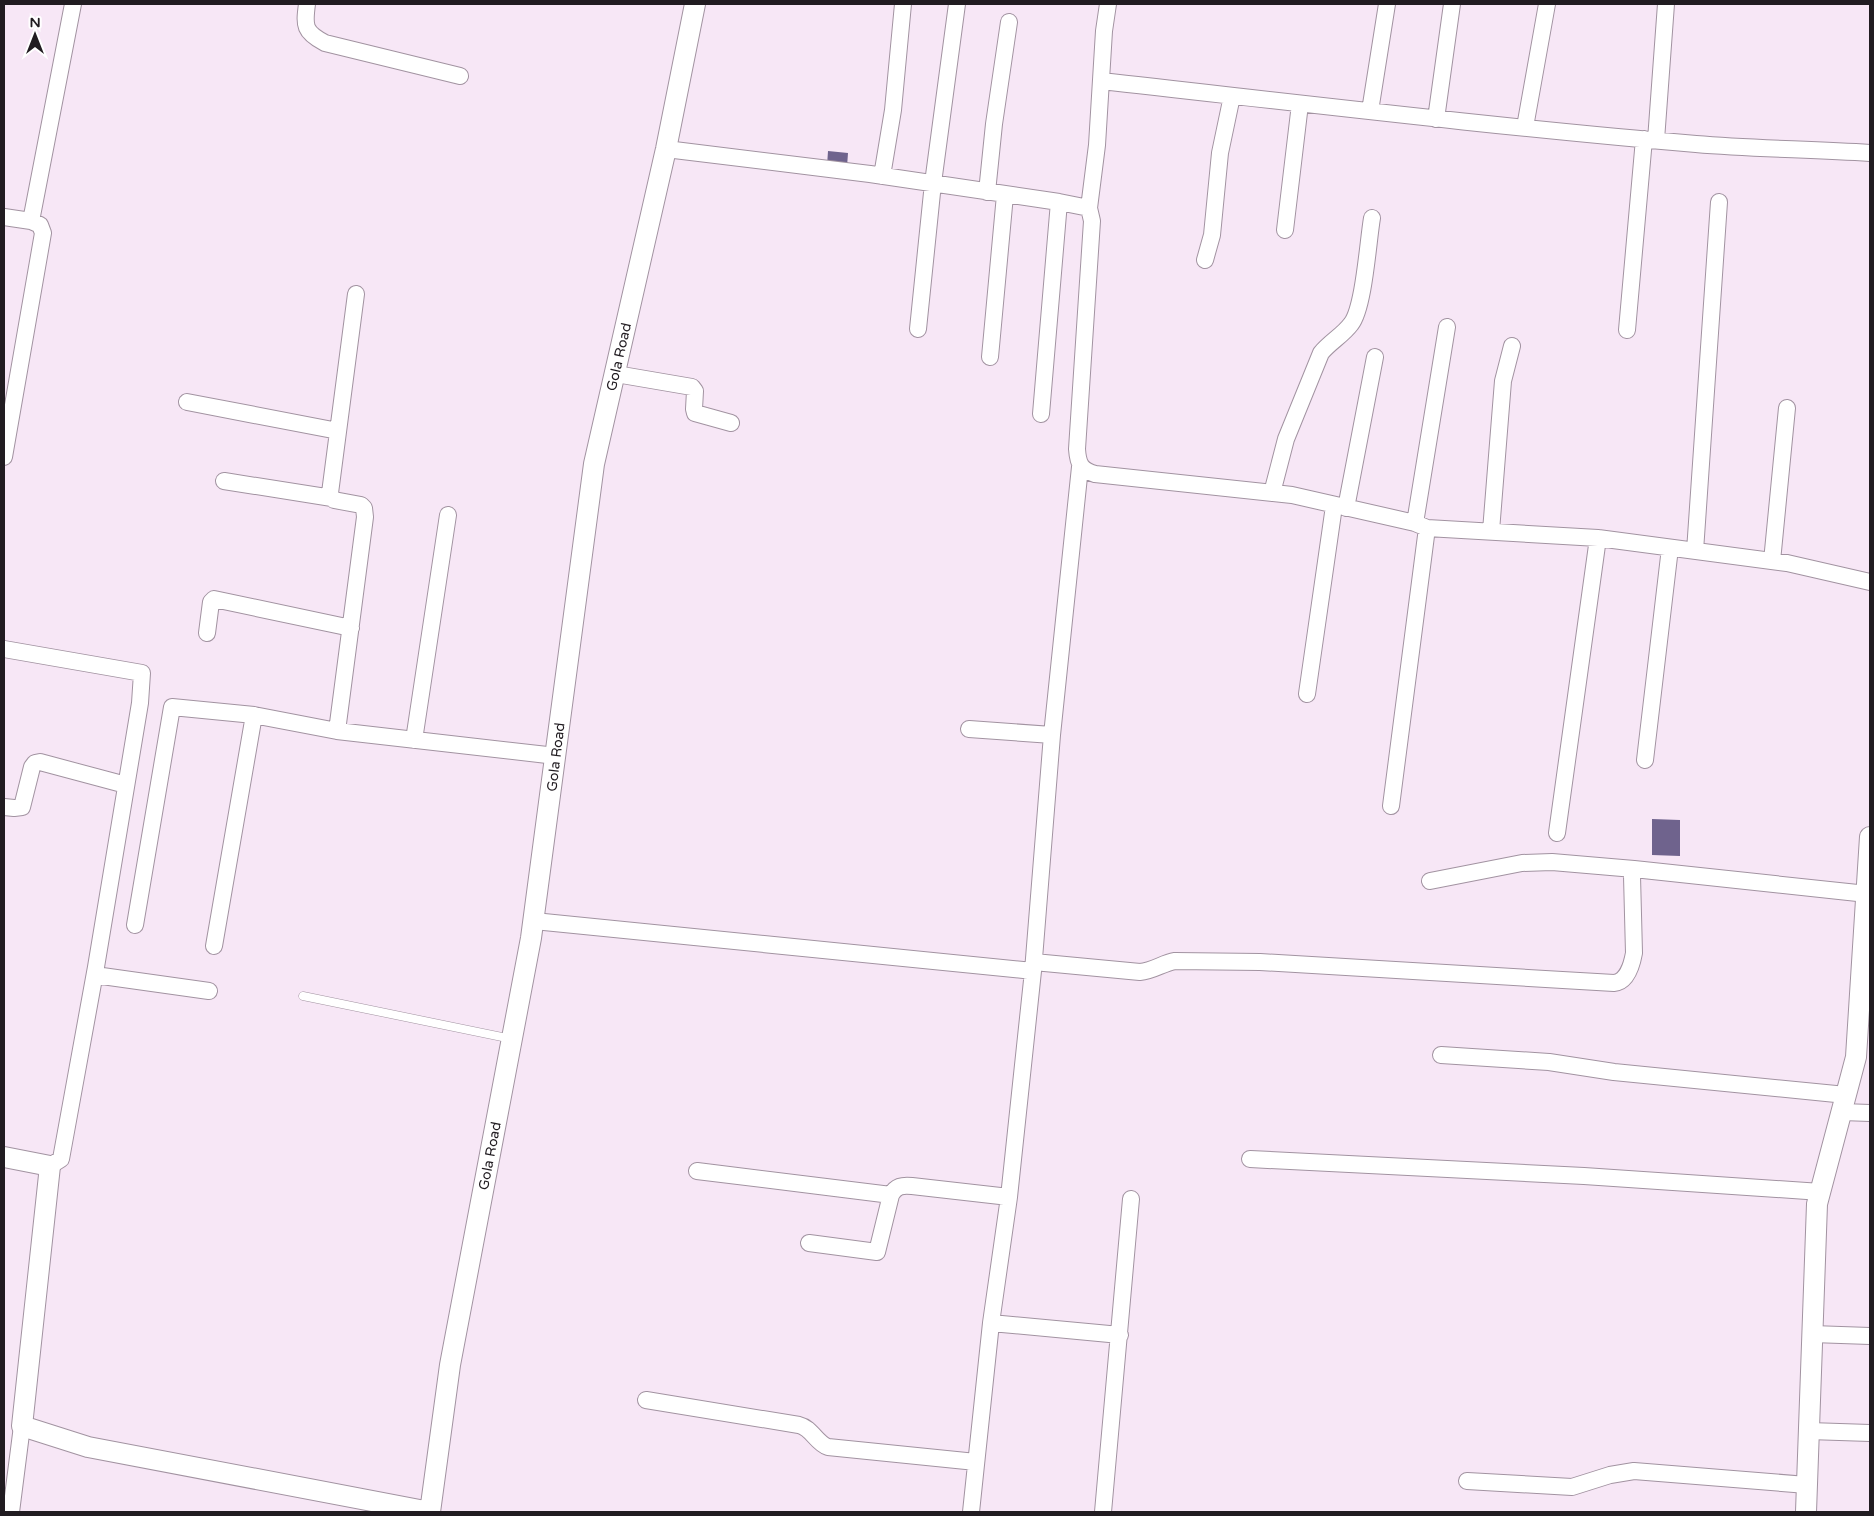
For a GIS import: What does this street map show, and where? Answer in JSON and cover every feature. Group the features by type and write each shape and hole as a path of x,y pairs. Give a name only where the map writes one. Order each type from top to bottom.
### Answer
{"street":[{"path":"31,221 73,4"},
{"path":"307,4 306,29 312,36 325,43 460,76"},
{"name":"Gola Road","path":"430,1512 450,1365 534,921 590,490 598,446 666,149 695,4"},
{"path":"882,176 896,83 903,4"},
{"path":"918,329 932,184 957,4"},
{"path":"971,1512 991,1323 1009,1197 1033,967 1052,735 1080,467 1077,449 1092,230 1092,221 1088,208 1097,145 1108,4"},
{"path":"1370,111 1387,4"},
{"path":"1436,119 1452,4"},
{"path":"1524,127 1547,4"},
{"path":"1627,330 1666,4"},
{"path":"988,192 994,124 1009,22"},
{"path":"1101,81 1436,119 1650,140 1870,153"},
{"path":"1205,260 1212,235 1220,153 1232,96"},
{"path":"1286,230 1300,104"},
{"path":"666,149 882,176 1088,208"},
{"path":"990,357 1005,195"},
{"path":"1041,414 1059,202"},
{"path":"1696,551 1719,202"},
{"path":"4,217 31,221 40,225 43,237 4,457"},
{"path":"1272,493 1286,439 1321,353 1351,325 1355,317 1360,300 1372,218"},
{"path":"332,498 330,489 356,294"},
{"path":"1391,806 1421,525 1447,327"},
{"path":"1491,532 1503,381 1512,346"},
{"path":"1307,694 1340,507 1375,357"},
{"path":"616,374 692,387 695,391 695,413 731,422"},
{"path":"187,402 338,431"},
{"path":"1772,561 1787,408"},
{"path":"1080,467 1085,471 1095,474 1292,495 1421,525 1491,532 1598,538 1772,561 1870,582"},
{"path":"224,481 332,498 361,505 364,510 337,731"},
{"path":"414,740 448,515"},
{"path":"1557,833 1598,538"},
{"path":"1644,760 1670,548"},
{"path":"207,633 211,602 214,599 351,628"},
{"path":"4,649 142,673 140,703 95,975 61,1159 50,1166 4,1157"},
{"path":"135,925 172,707 254,715 337,731 556,756"},
{"path":"214,946 254,715"},
{"path":"969,729 1052,735"},
{"path":"4,807 22,807 32,767 35,763 40,762 126,784"},
{"path":"1806,1512 1818,1204 1856,1057 1870,837"},
{"path":"1430,881 1522,863 1552,862 1867,894"},
{"path":"534,921 1033,967 1140,972 1175,961 1260,962 1619,983 1629,970 1634,953 1632,876 1634,870"},
{"path":"95,975 209,991"},
{"path":"1441,1055 1549,1062 1844,1104 1870,1113"},
{"path":"1250,1159 1584,1176 1821,1192"},
{"path":"11,1512 50,1166"},
{"path":"697,1171 891,1195"},
{"path":"809,1244 877,1252 891,1195 896,1188 904,1185 1009,1197"},
{"path":"1103,1512 1131,1198"},
{"path":"991,1323 1120,1334"},
{"path":"1812,1334 1870,1336"},
{"path":"646,1400 799,1425 808,1429 820,1442 828,1446 976,1462"},
{"path":"22,1426 88,1447 430,1512"},
{"path":"1809,1432 1870,1433"},
{"path":"1467,1481 1572,1487 1610,1475 1634,1471 1807,1485"}],"lane":[{"path":"303,996 513,1040"}],"building":[{"path":"828,151 848,153 847,167 827,166"},
{"path":"1652,819 1680,820 1680,856 1652,855"}]}
